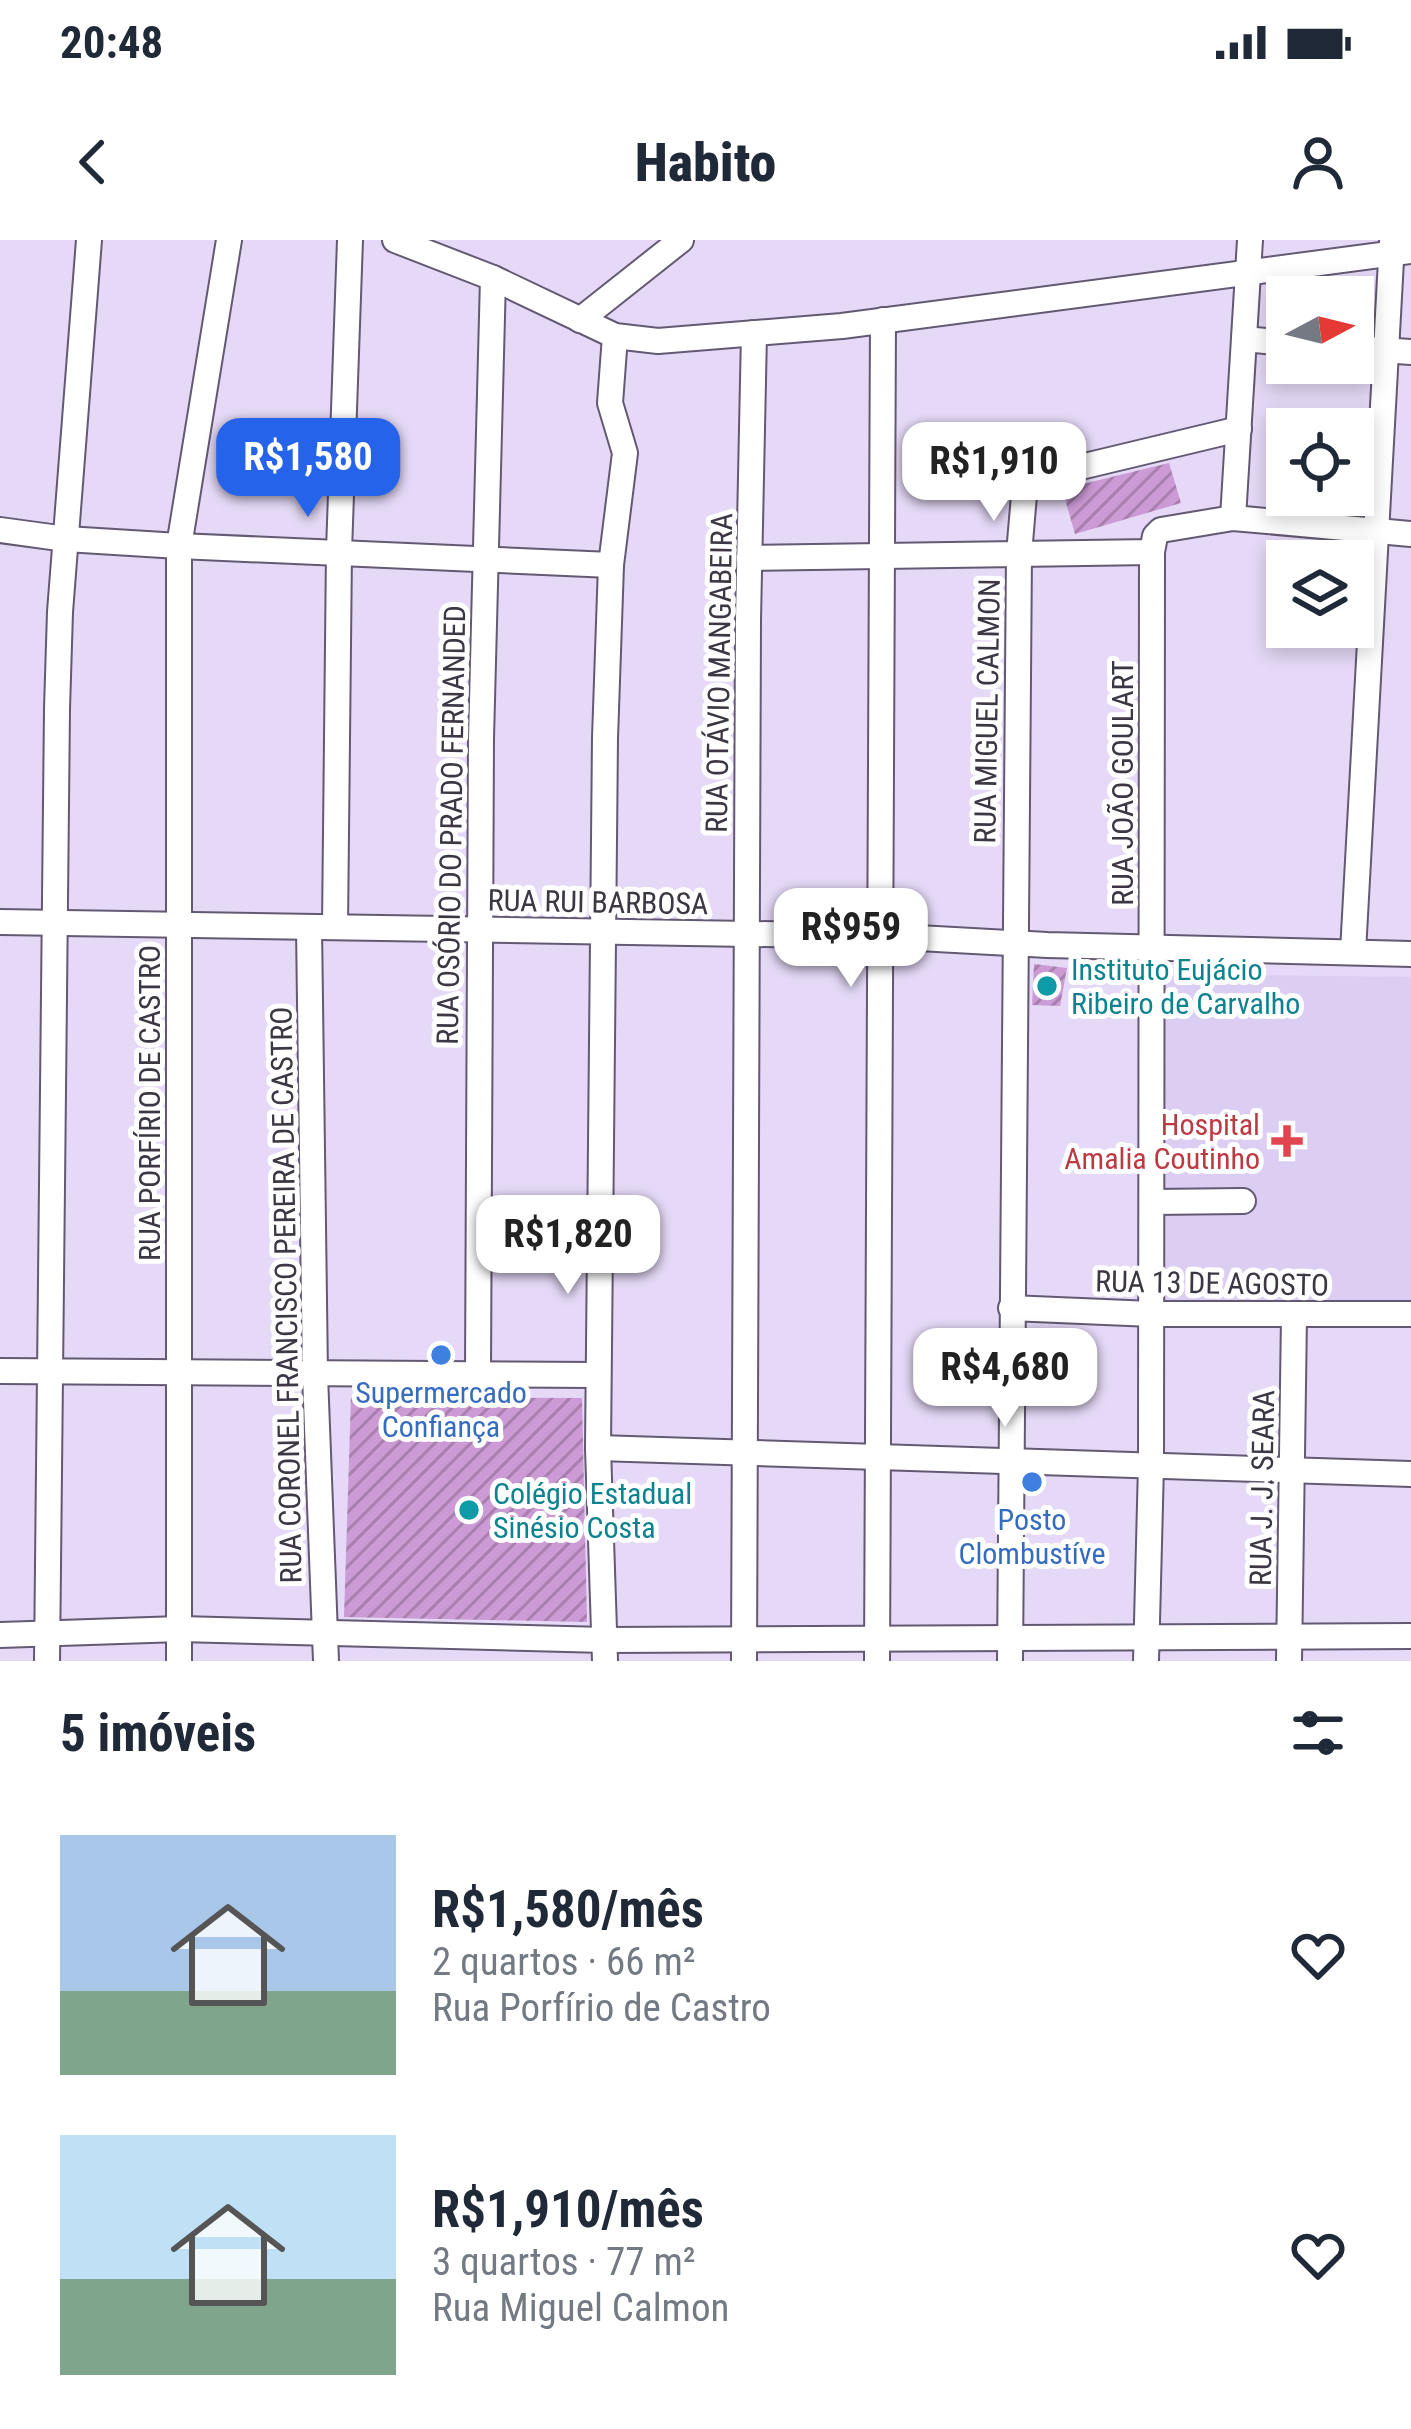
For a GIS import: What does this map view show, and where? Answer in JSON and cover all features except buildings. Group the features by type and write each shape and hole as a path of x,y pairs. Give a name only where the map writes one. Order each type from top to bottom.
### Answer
{"street":[{"path":"47,1661 58,670 89,240"},
{"name":"RUA PORFÍRIO DE CASTRO","path":"179,1661 179,546 229,240"},
{"name":"RUA CORONEL FRANCISCO PEREIRA DE CASTRO","path":"326,1661 315,1375 322,927 350,240"},
{"path":"395,240 494,278 614,336 682,340 883,320 1398,248 1383,351 1379,532 1354,952"},
{"path":"580,320 681,240"},
{"path":"1232,518 1250,240"},
{"name":"RUA OSÓRIO DO PRADO FERNANDED","path":"478,1374 484,558 494,278"},
{"path":"878,1650 883,320"},
{"name":"RUA OTÁVIO MANGABEIRA","path":"745,1651 754,333"},
{"path":"605,1651 598,1448 603,933 611,565 625,453 610,403 614,336"},
{"path":"1244,339 1266,341"},
{"path":"1374,350 1411,352"},
{"name":"RUA MIGUEL CALMON","path":"1010,1649 1014,943 1019,554 1024,495 1039,477 1239,429"},
{"path":"749,558 1152,552 1161,530 1232,518 1411,534"},
{"path":"0,530 179,546 611,565"},
{"name":"RUA JOÃO GOULART","path":"1147,1650 1152,552"},
{"name":"RUA RUI BARBOSA","path":"0,922 882,936 1411,954"},
{"path":"1152,1202 1243,1202"},
{"name":"RUA 13 DE AGOSTO","path":"1011,1308 1294,1316 1411,1314"},
{"name":"RUA J. J. SEARA","path":"1289,1649 1294,1316"},
{"path":"0,1371 598,1375"},
{"path":"598,1448 1411,1474"},
{"path":"0,1634 180,1629 325,1634 474,1650 605,1651 1289,1649 1411,1636"}],"shaded area":[{"name":"Hospital Amalia Coutinho","path":"1164,974 1411,977 1411,1304 1163,1306"}],"place":[{"name":"Instituto Eujácio Ribeiro de Carvalho","path":"1047,986"},
{"name":"Hospital Amalia Coutinho","path":"1287,1141"},
{"name":"Supermercado Confiança","path":"441,1355"},
{"name":"Posto Clombustíve","path":"1032,1482"},
{"name":"Colégio Estadual Sinésio Costa","path":"469,1510"}]}
